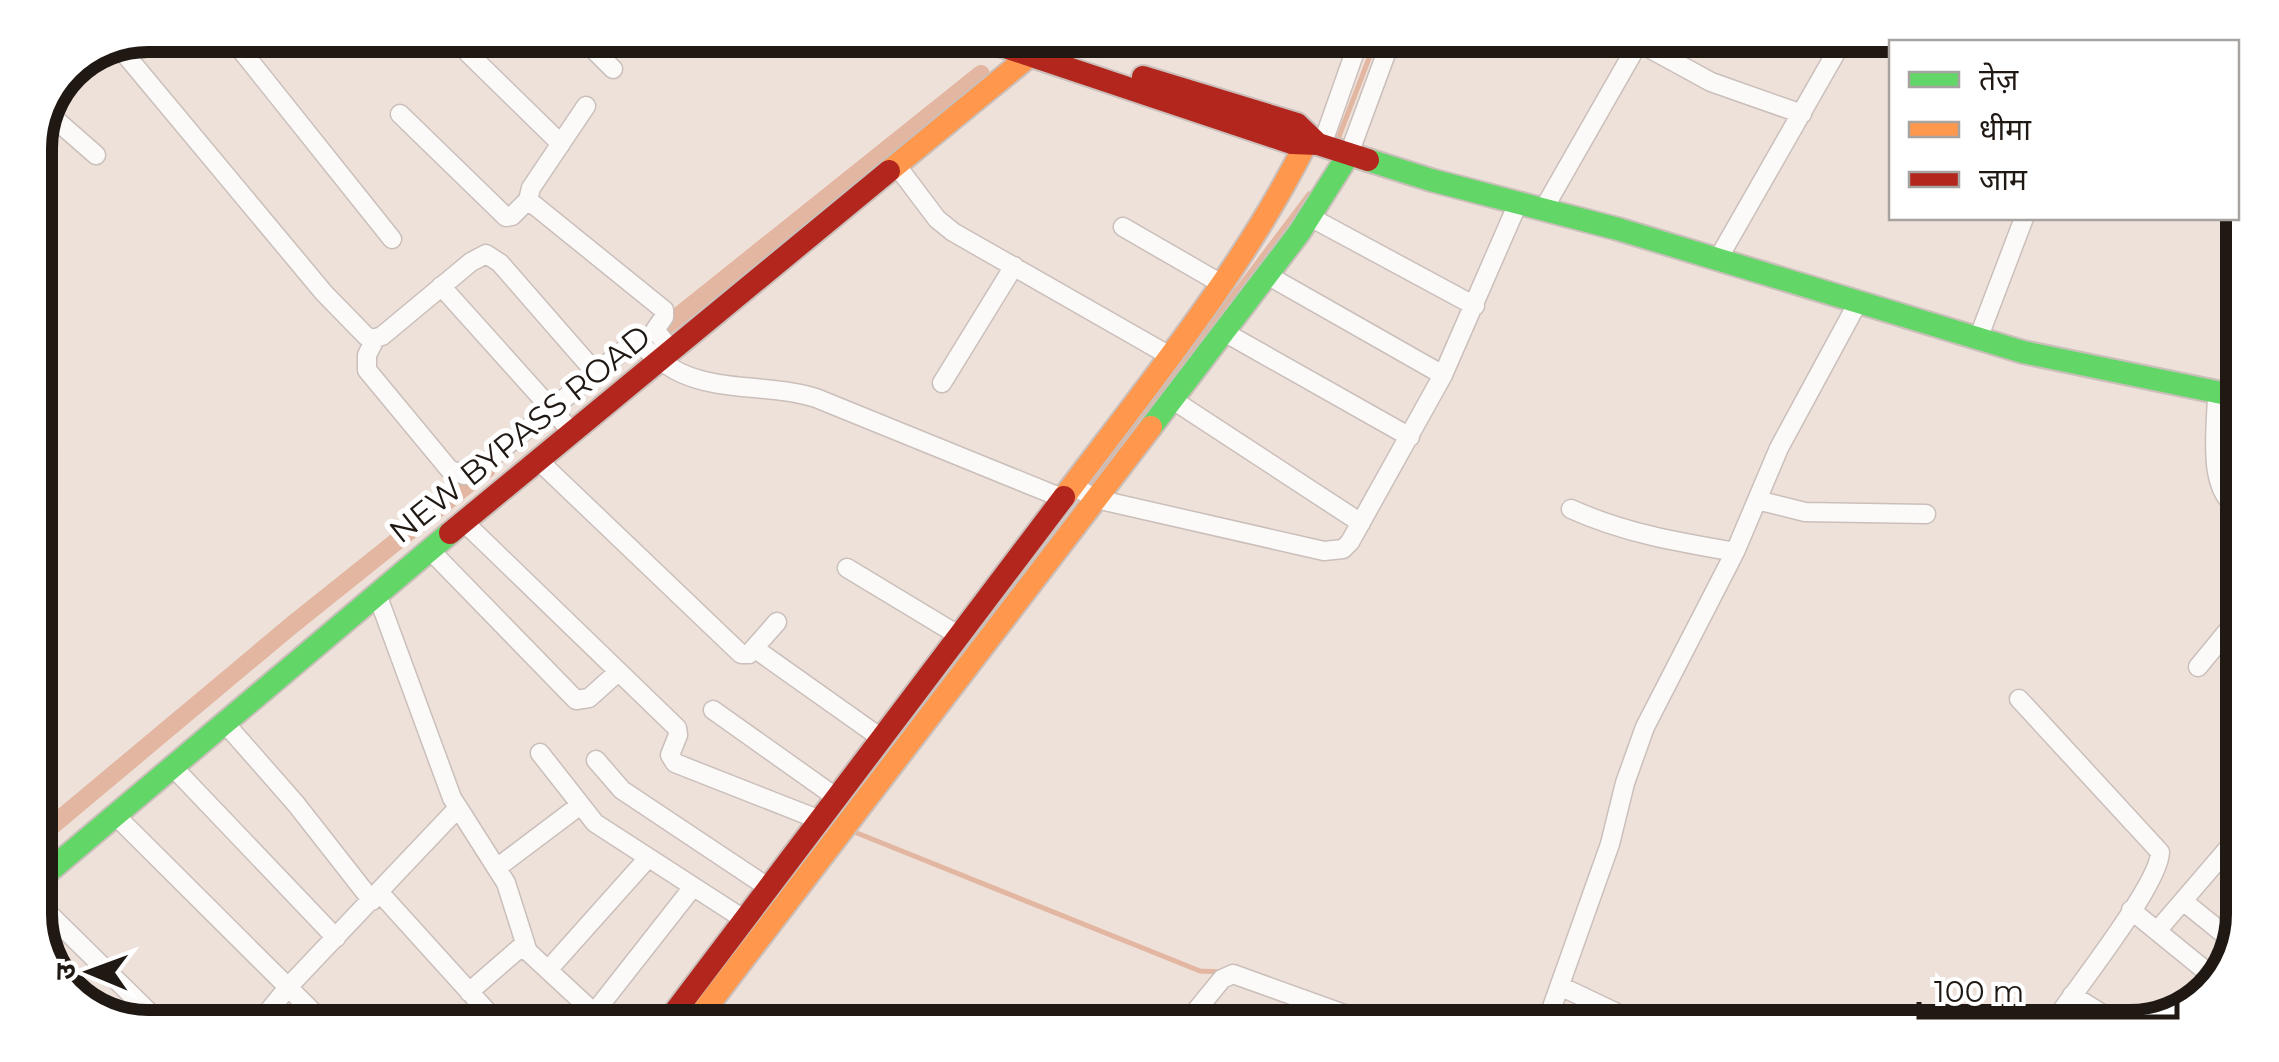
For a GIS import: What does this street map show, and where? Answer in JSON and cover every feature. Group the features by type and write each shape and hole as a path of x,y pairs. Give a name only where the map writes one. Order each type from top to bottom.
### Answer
{"street":[{"path":"242,52 392,239"},
{"path":"468,52 561,144"},
{"path":"595,52 613,69"},
{"name":"NEW BYPASS ROAD","path":"53,855 116,814 539,461 560,418 897,166 1029,52"},
{"path":"1057,52 1215,119 1718,259 1857,304 2050,358 2226,394"},
{"path":"705,1009 1080,494 1315,144 1354,52"},
{"path":"676,1009 958,635 1080,494 1173,400 1267,275 1310,217 1348,154 1386,52"},
{"path":"1544,210 1632,52"},
{"path":"1656,52 1711,82 1802,114"},
{"path":"1718,259 1836,52"},
{"path":"126,55 324,294 366,336 375,338"},
{"path":"400,114 506,217 528,200 531,188 586,106"},
{"path":"57,121 96,155"},
{"path":"897,166 936,219 952,232 1170,356"},
{"path":"528,200 664,310 656,347"},
{"path":"595,372 493,256 478,256 375,338 367,355 368,370 449,469 458,474 473,473 560,418 595,372 633,342 656,347 706,382 778,388 816,398 1080,494 1324,551 1343,548 1410,437 1518,204"},
{"path":"1310,217 1474,306"},
{"path":"1978,338 2023,220"},
{"path":"1122,227 1220,283"},
{"path":"942,384 1014,266"},
{"path":"1267,275 1442,374"},
{"path":"441,286 560,418"},
{"path":"1552,1009 1610,844 1645,727 1736,552 1779,448 1857,304"},
{"path":"1224,332 1410,437"},
{"path":"1173,400 1361,523"},
{"path":"2226,417 2217,483 2226,499"},
{"path":"539,461 741,654 749,654 777,622"},
{"path":"1756,500 1790,511 1926,514"},
{"path":"1570,509 1642,536 1736,552"},
{"path":"464,522 677,728 670,756 674,763 820,820"},
{"path":"430,550 576,700 589,698 618,672"},
{"path":"848,568 958,635"},
{"path":"377,594 457,809 498,867 527,949 589,1009"},
{"path":"2198,667 2226,634"},
{"path":"754,648 882,738"},
{"path":"2019,699 2160,852 2160,862 2131,910 2062,1009"},
{"path":"713,710 836,798"},
{"path":"224,722 376,897 485,1009"},
{"path":"540,753 595,823 745,920"},
{"path":"596,760 622,790 769,888"},
{"path":"172,766 336,938"},
{"path":"498,867 579,806"},
{"path":"270,1009 457,809"},
{"path":"116,814 311,1009"},
{"path":"2158,931 2226,851"},
{"path":"548,970 648,858"},
{"path":"604,1009 693,886"},
{"path":"2184,901 2224,934"},
{"path":"2131,910 2207,972"},
{"path":"53,918 145,1009"},
{"path":"469,992 518,948 527,949"},
{"path":"1197,1009 1222,979 1233,974 1330,1009"},
{"path":"1560,986 1608,1009"},
{"path":"2072,995 2094,1009"},
{"path":"131,1008 137,1001"}],"waterway":[{"path":"1338,139 1371,52"},
{"path":"656,334 981,74"},
{"path":"1090,485 1309,194"},
{"path":"53,825 292,625 487,469"},
{"path":"852,831 1200,971 1223,972"}],"traffic: fast":[{"path":"1151,427 1299,233 1349,154"},
{"path":"1368,160 1618,229 2023,352 2226,394"},
{"path":"53,868 450,533"}],"traffic: slow":[{"path":"889,171 1034,52"},
{"path":"1064,497 1223,282 1305,145"},
{"path":"705,1009 1151,427"}],"traffic: jam":[{"path":"1020,52 1292,143 1318,144 1368,160"},
{"path":"1143,77 1297,124 1318,144"},
{"path":"450,533 889,171"},
{"path":"677,1009 1064,497"}]}
